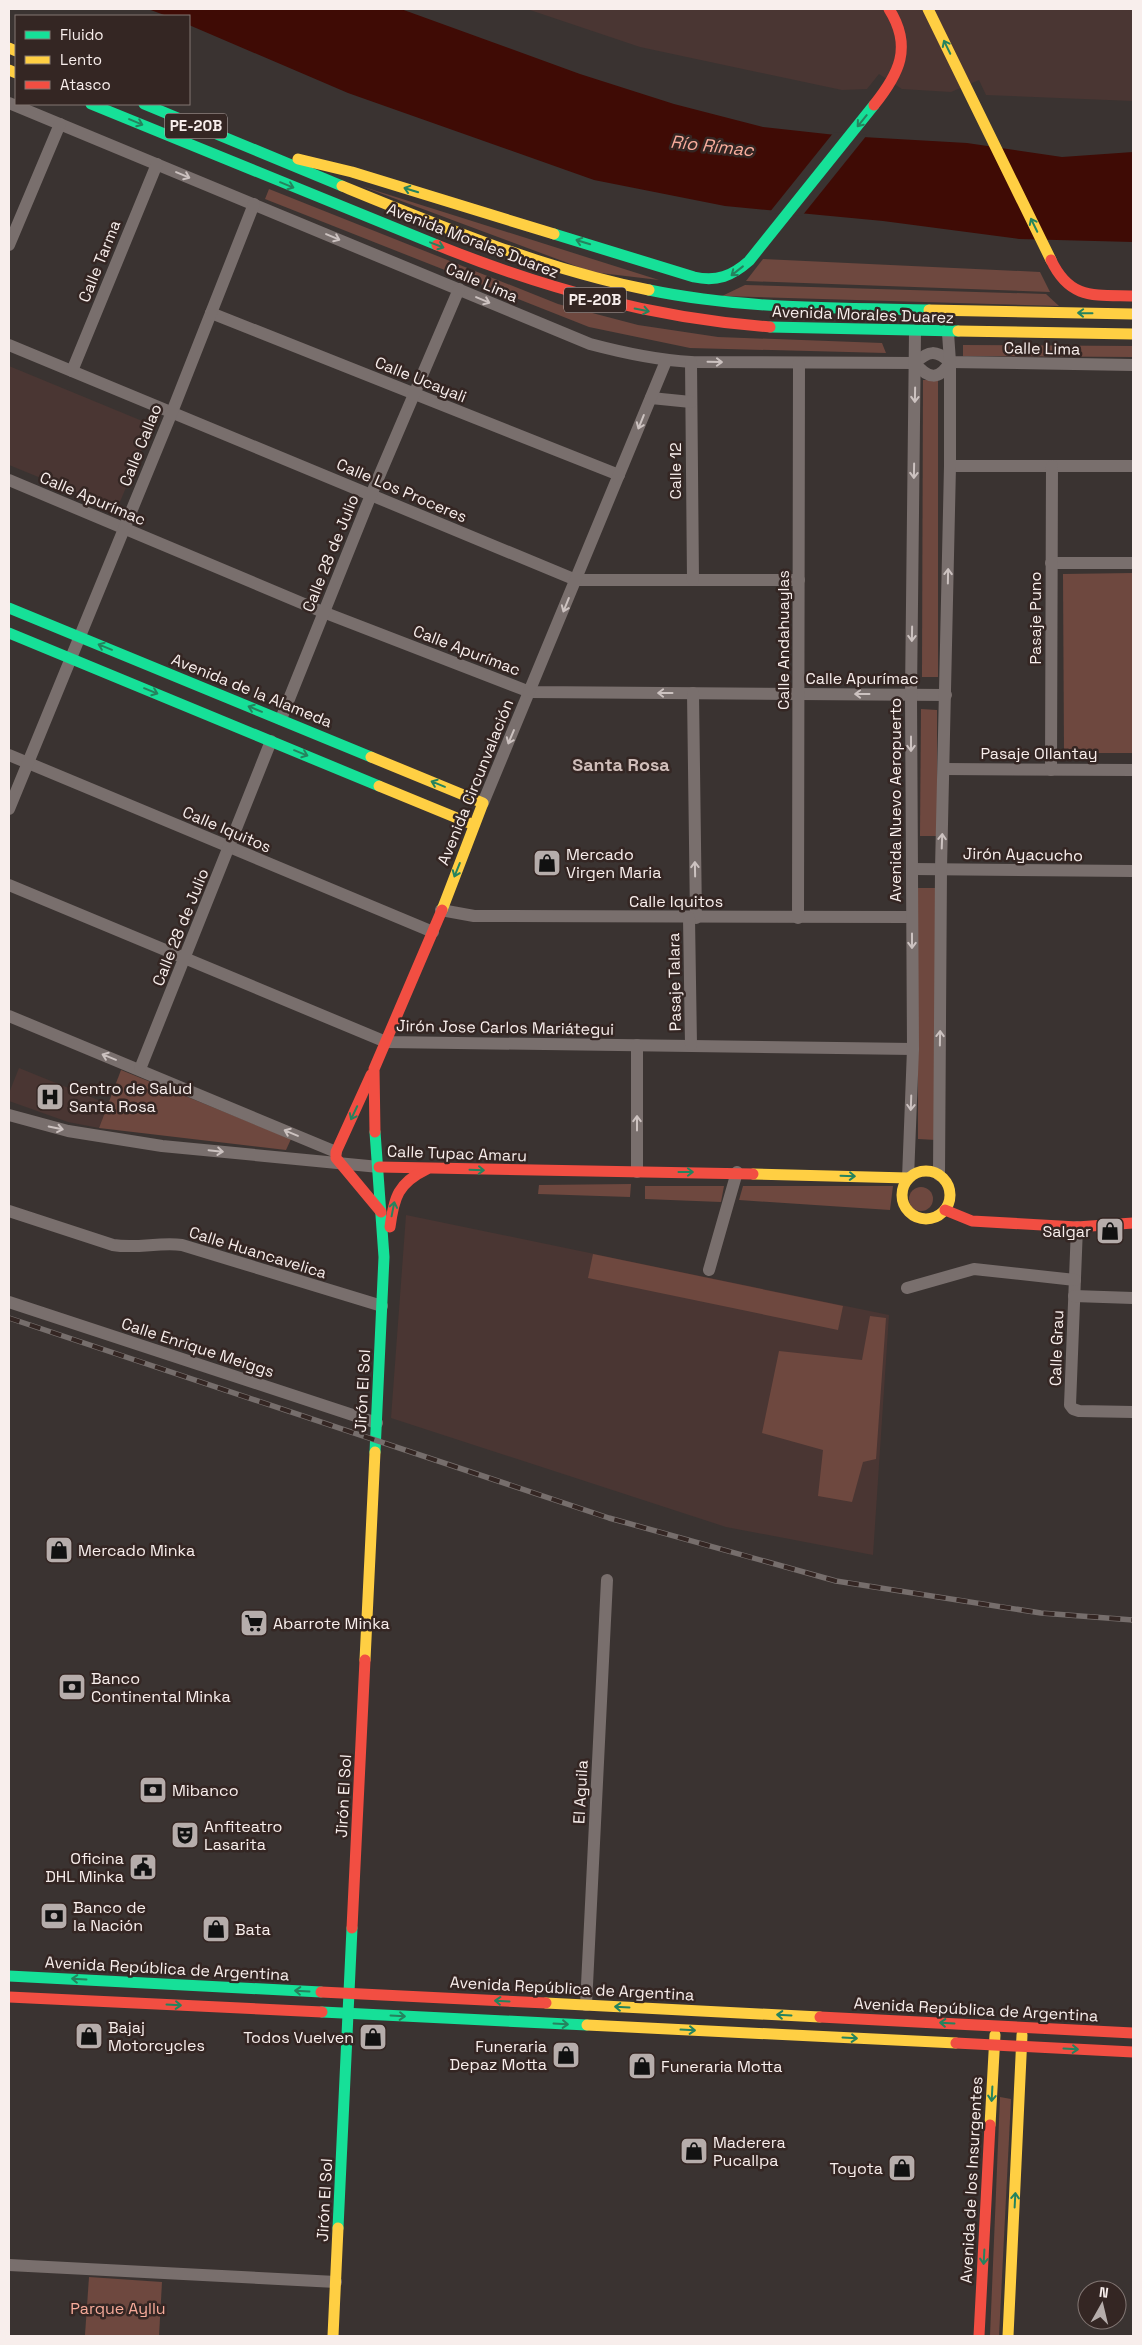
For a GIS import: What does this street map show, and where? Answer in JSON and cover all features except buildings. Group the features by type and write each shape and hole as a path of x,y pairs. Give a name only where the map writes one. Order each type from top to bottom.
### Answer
{"main road":[{"path":"248,148 352,172 708,281 727,279 736,273 770,236 892,83 901,62 903,50 897,20 889,9"},
{"path":"928,9 1066,286 1084,294 1133,296"},
{"name":"Avenida Morales Duarez","path":"93,105 368,218 515,275 565,292 634,309 713,323 792,329 948,333 1133,334"},
{"name":"Avenida Morales Duarez","path":"146,105 248,148 494,246 598,280 687,298 729,304 833,310 1133,314"},
{"name":"Avenida de la Alameda","path":"9,608 483,803"},
{"path":"9,632 474,825"},
{"name":"Avenida Circunvalación","path":"379,1166 374,1102 374,1069 432,932 483,803"},
{"path":"374,1069 337,1158 381,1212"},
{"name":"Calle Tupac Amaru","path":"379,1166 637,1172 737,1172 908,1178"},
{"name":"Jirón El Sol","path":"333,2336 350,2014 384,1257 379,1166"},
{"name":"Jirón El Sol","path":"384,1257 397,1191 413,1175 428,1168"},
{"path":"923,1171 938,1175 945,1180 950,1195 945,1210 933,1219 917,1218 910,1214 902,1204 901,1197 908,1178 923,1171"},
{"path":"945,1210 972,1221 1077,1227 1133,1223"},
{"name":"Avenida República de Argentina","path":"9,1976 1133,2033"},
{"path":"9,1996 1133,2052"},
{"name":"Avenida de los Insurgentes","path":"979,2336 995,2026"},
{"path":"1008,2336 1023,2027"}],"street":[{"name":"Calle Lima","path":"9,103 590,344 666,361 691,362 915,363 932,351 939,353 950,362 1133,365"},
{"path":"9,245 13,225 60,124"},
{"name":"Calle Tarma","path":"72,371 157,164"},
{"name":"Calle Callao","path":"9,809 172,412 254,204"},
{"name":"Calle 28 de Julio","path":"281,720 371,495 459,289"},
{"name":"Calle Ucayali","path":"211,312 619,475"},
{"name":"Avenida Nuevo Aeropuerto","path":"908,1178 913,1049 911,695 915,332"},
{"path":"938,1175 941,869 945,769 950,466 950,362 948,333"},
{"name":"Calle Los Proceres","path":"9,345 576,580 799,580"},
{"name":"Avenida Circunvalación","path":"483,803 666,361"},
{"name":"Calle 12","path":"691,362 693,580"},
{"path":"915,363 922,372 940,375 950,362"},
{"name":"Calle Andahuaylas","path":"798,918 800,694 799,363"},
{"path":"651,398 691,402"},
{"path":"950,466 1133,466"},
{"name":"Pasaje Puno","path":"1051,770 1052,466"},
{"name":"Calle Apurímac","path":"9,480 323,612 530,692 946,695"},
{"path":"1051,563 1133,563"},
{"name":"Pasaje Talara","path":"691,1046 693,693"},
{"name":"Calle 28 de Julio","path":"140,1069 230,848 271,741"},
{"name":"Calle Iquitos","path":"9,755 432,932"},
{"name":"Pasaje Ollantay","path":"945,769 1133,770"},
{"name":"Jirón Ayacucho","path":"912,869 1133,871"},
{"name":"Jirón Jose Carlos Mariátegui","path":"9,884 386,1042 913,1049"},
{"name":"Calle Iquitos","path":"441,910 474,916 912,917"},
{"name":"Calle Tupac Amaru","path":"9,1016 140,1069 337,1158"},
{"path":"637,1045 637,1172"},
{"name":"Calle Tupac Amaru","path":"9,1115 68,1131 162,1146 337,1158 379,1166"},
{"path":"710,1270 737,1172"},
{"name":"Calle Huancavelica","path":"9,1211 113,1245 129,1248 165,1243 182,1245 382,1306"},
{"name":"Calle Grau","path":"1077,1227 1070,1405 1073,1409 1079,1411 1133,1412"},
{"path":"907,1288 974,1269 1075,1280"},
{"path":"1074,1296 1133,1298"},
{"name":"Calle Enrique Meiggs","path":"9,1302 377,1423"},
{"name":"El Aguila","path":"586,2005 607,1580"},
{"path":"9,2265 336,2282"}],"shaded area":[{"path":"527,9 1133,9 1133,101 986,95 979,80 951,92 902,89 879,74 867,89 842,90 640,47"},
{"path":"9,366 152,425 117,509 9,465"},
{"name":"Centro de Salud Santa Rosa","path":"19,1068 108,1104 99,1128 68,1122 9,1101 9,1093"},
{"path":"406,1215 889,1315 873,1555 726,1527 391,1418"}],"green space":[{"path":"361,186 659,280 592,272"},
{"path":"269,189 558,304 638,325 718,337 882,343 886,353 690,348 589,327 265,199"},
{"path":"763,259 1040,272 1050,292 746,281"},
{"path":"745,285 1046,294 1059,306 722,296"},
{"path":"963,345 1133,346 1133,357 963,356"},
{"path":"923,380 938,380 938,677 922,677"},
{"path":"1133,573 1133,753 1064,753 1063,574"},
{"path":"921,709 937,710 937,836 920,836"},
{"path":"918,888 937,888 936,1140 918,1139"},
{"path":"121,1070 291,1139 286,1150 99,1128"},
{"path":"631,1184 630,1197 538,1194 539,1185"},
{"path":"645,1186 724,1186 721,1202 645,1199"},
{"path":"743,1186 893,1186 890,1210 739,1200"},
{"path":"921,1187 926,1188 932,1194 932,1204 926,1210 921,1211 916,1210 910,1204 909,1199 910,1194 916,1188"},
{"path":"593,1254 843,1306 838,1330 588,1278"},
{"path":"870,1316 886,1318 876,1459 863,1462 852,1502 818,1496 823,1450 762,1433 779,1351 862,1360"},
{"path":"1000,2097 1011,2099 999,2336 990,2336"},
{"name":"Parque Ayllu","path":"89,2277 162,2282 159,2336 85,2335"}],"water":[{"name":"Río Rímac","path":"148,9 401,9 580,74 674,104 763,127 845,136 967,143 1062,157 1133,152 1133,242 1019,239 883,221 725,206 594,180 348,93 190,25 190,15 164,15"}],"pier":[{"path":"834,132 867,135 802,216 769,213"}],"railway":[{"path":"9,1318 609,1518 836,1581 1041,1613 1133,1620"}],"traffic: fast":[{"path":"93,105 437,245"},
{"path":"146,105 342,186"},
{"path":"554,234 694,277 710,279 730,274 749,261 874,105"},
{"path":"649,290 718,301 753,304 823,308 929,310"},
{"path":"770,327 958,331"},
{"path":"9,608 371,757"},
{"path":"9,633 379,786"},
{"path":"375,1132 384,1257 375,1452"},
{"path":"338,2228 352,1928"},
{"path":"9,1976 321,1992"},
{"path":"322,2012 587,2025"}],"traffic: slow":[{"path":"928,9 1051,260"},
{"path":"9,48 15,51"},
{"path":"9,70 15,73"},
{"path":"298,159 352,172 554,234"},
{"path":"342,186 417,217 532,259 570,271 649,290"},
{"path":"929,310 1133,314"},
{"path":"958,331 1133,334"},
{"path":"371,757 483,803 442,910"},
{"path":"379,786 474,825"},
{"path":"921,1171 931,1171 943,1178 950,1190 950,1195 950,1200 943,1212 931,1219 921,1219 913,1215 906,1208 902,1200 902,1190 906,1182 913,1175 921,1171"},
{"path":"753,1174 908,1178"},
{"path":"365,1660 375,1452"},
{"path":"546,2003 820,2017"},
{"path":"587,2025 956,2043"},
{"path":"990,2125 995,2035"},
{"path":"1008,2336 1022,2035"},
{"path":"333,2336 338,2228"}],"traffic: jam":[{"path":"874,105 890,82 900,60 900,36 889,9"},
{"path":"437,245 519,275 600,299 684,317 770,327"},
{"path":"1051,260 1058,273 1066,282 1084,293 1106,296 1133,296"},
{"path":"375,1132 374,1069 442,910"},
{"path":"371,1075 336,1152 336,1158 381,1212"},
{"path":"379,1167 753,1174"},
{"path":"390,1227 393,1207 399,1192 417,1174 427,1169"},
{"path":"945,1210 972,1221 1077,1227 1133,1223"},
{"path":"352,1928 365,1660"},
{"path":"321,1992 546,2003"},
{"path":"9,1997 322,2012"},
{"path":"820,2017 1133,2033"},
{"path":"956,2043 1133,2052"},
{"path":"979,2336 990,2125"}],"place":[{"name":"Mercado Virgen Maria","path":"547,863"},
{"name":"Centro de Salud Santa Rosa","path":"50,1097"},
{"name":"Salgar","path":"1110,1231"},
{"name":"Mercado Minka","path":"59,1550"},
{"name":"Abarrote Minka","path":"254,1623"},
{"name":"Banco Continental Minka","path":"72,1687"},
{"name":"Mibanco","path":"153,1790"},
{"name":"Anfiteatro Lasarita","path":"185,1835"},
{"name":"Oficina DHL Minka","path":"143,1867"},
{"name":"Banco de la Nación","path":"54,1916"},
{"name":"Bata","path":"216,1929"},
{"name":"Bajaj Motorcycles","path":"89,2036"},
{"name":"Todos Vuelven","path":"373,2037"},
{"name":"Funeraria Depaz Motta","path":"566,2055"},
{"name":"Funeraria Motta","path":"642,2066"},
{"name":"Maderera Pucallpa","path":"694,2151"},
{"name":"Toyota","path":"902,2168"}],"district":[{"name":"Santa Rosa","path":"621,765"}]}
